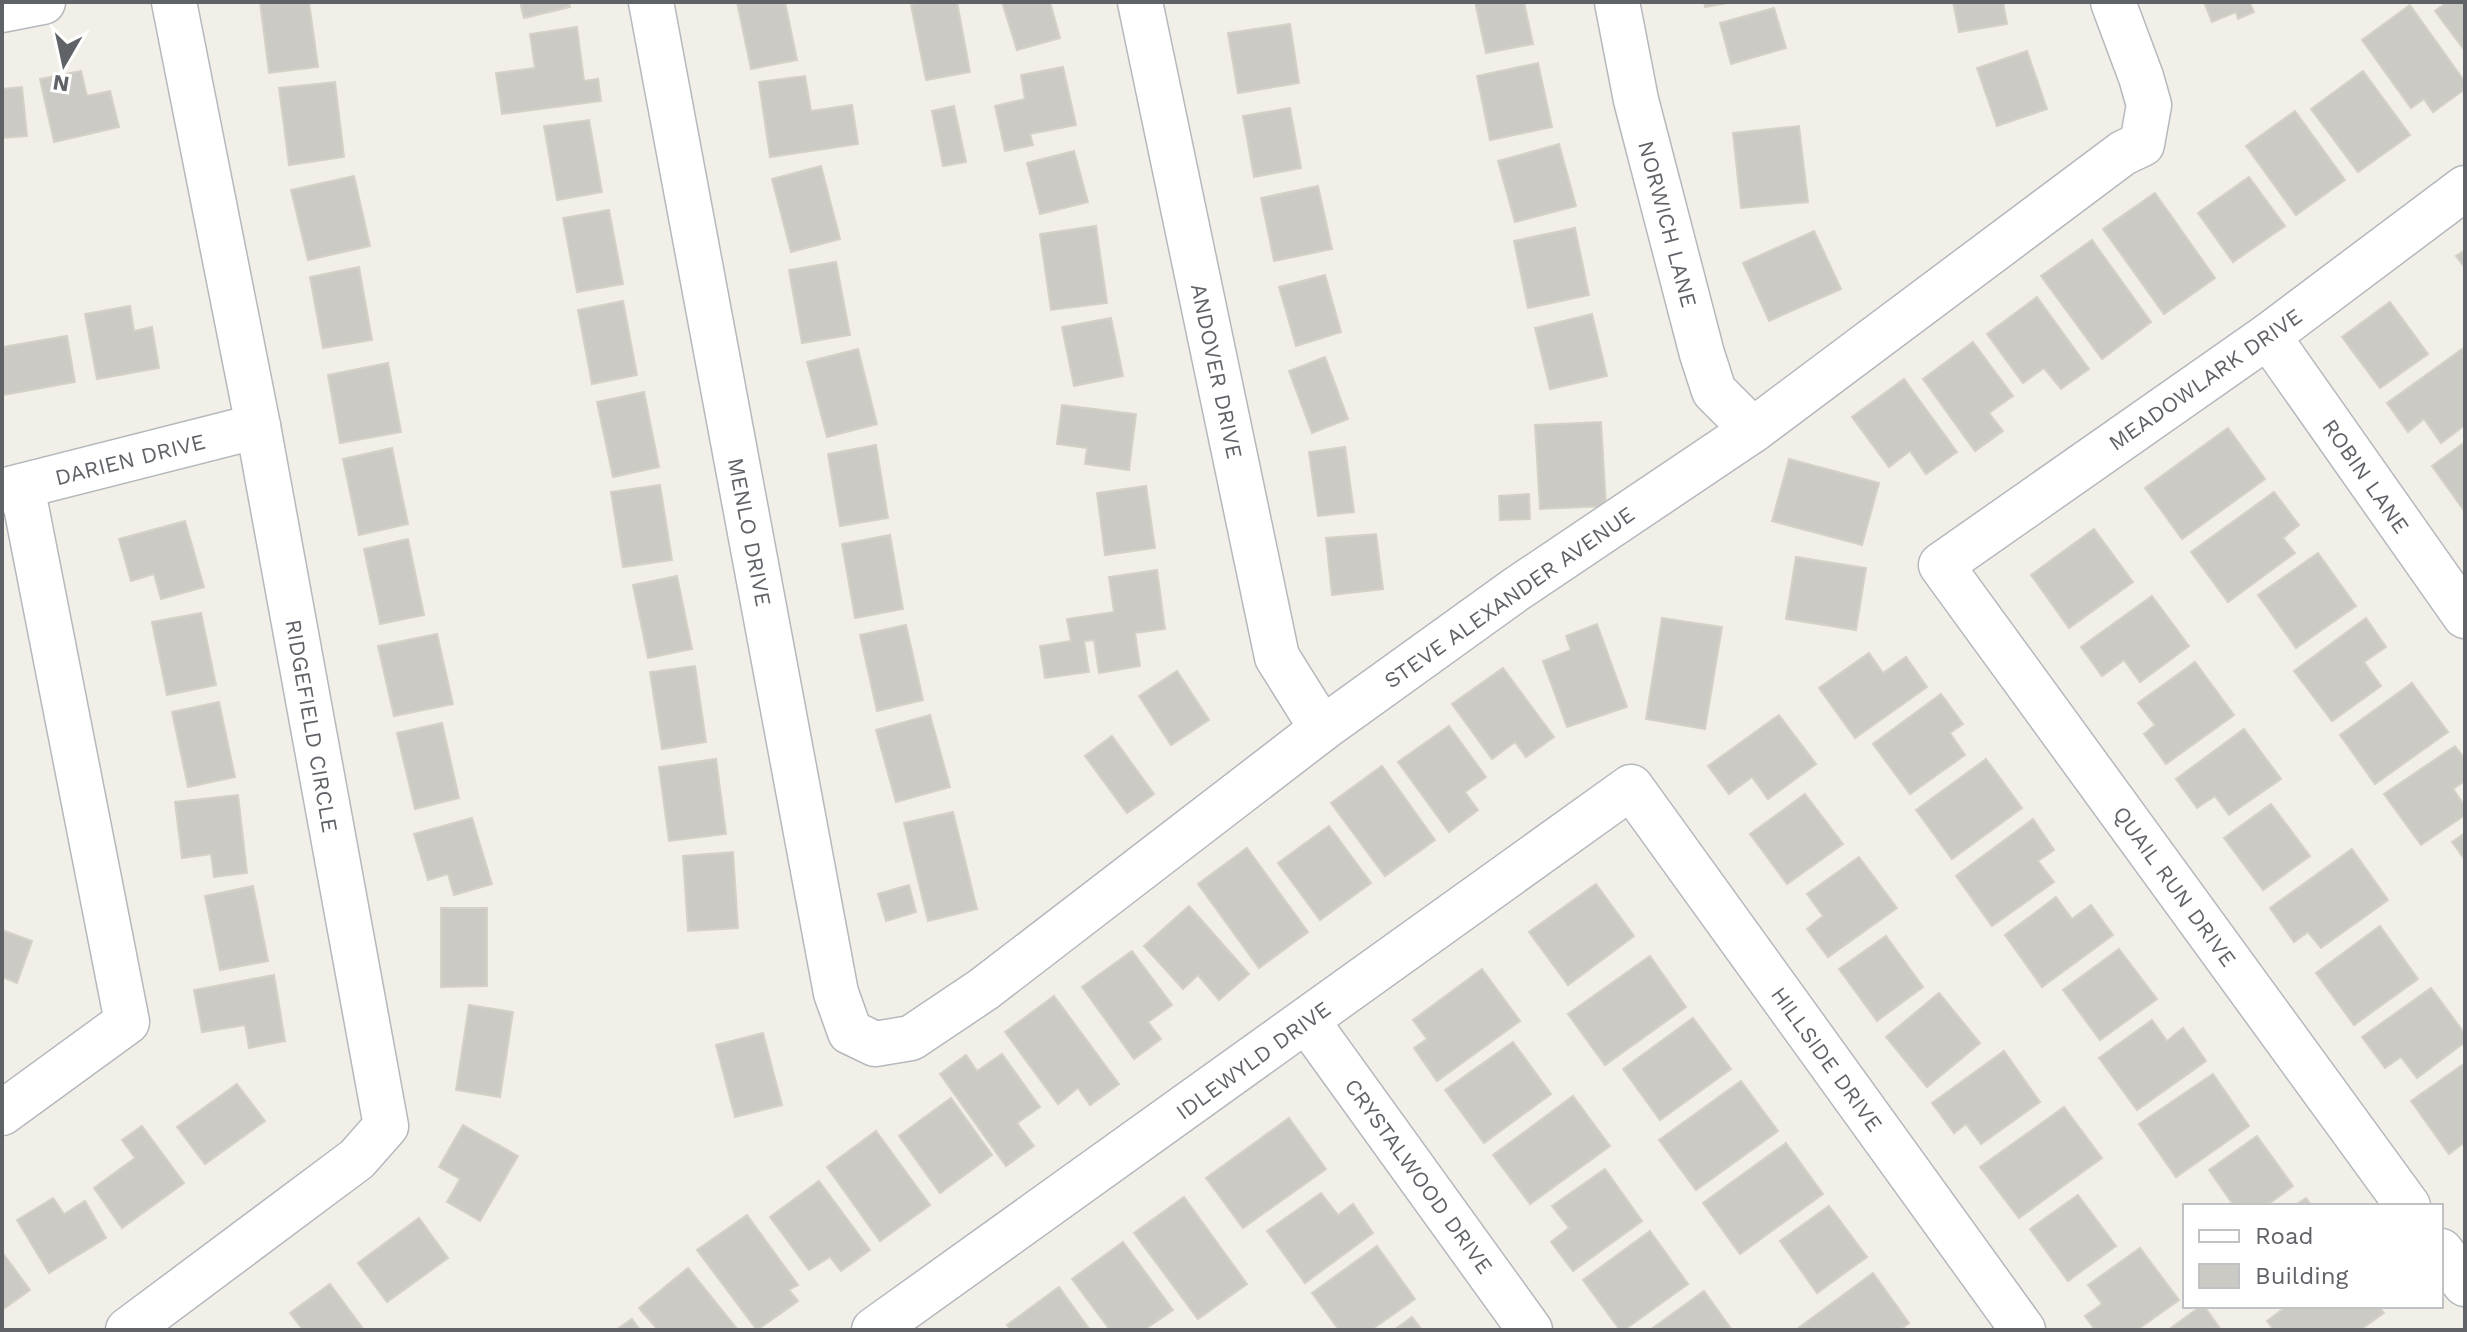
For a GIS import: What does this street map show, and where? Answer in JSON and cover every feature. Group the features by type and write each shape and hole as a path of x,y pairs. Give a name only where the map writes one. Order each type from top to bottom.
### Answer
{"street":[{"path":"2,10 43,2"},
{"name":"RIDGEFIELD CIRCLE","path":"128,1330 357,1159 386,1126 258,426 174,2"},
{"name":"MENLO DRIVE","path":"651,2 836,993 850,1032 875,1044"},
{"name":"ANDOVER DRIVE","path":"1140,2 1277,657 1322,729"},
{"name":"NORWICH LANE","path":"1617,2 1636,100 1702,354 1714,391 1753,430"},
{"name":"STEVE ALEXANDER AVENUE","path":"875,1044 911,1038 984,989 1322,729 1515,590 1753,430 2123,153 2142,144 2149,105 2113,2"},
{"name":"MEADOWLARK DRIVE","path":"1941,565 2268,336 2465,188"},
{"name":"ROBIN LANE","path":"2268,336 2465,616"},
{"name":"DARIEN DRIVE","path":"12,488 258,426"},
{"path":"2,1113 127,1022 12,488"},
{"name":"QUAIL RUN DRIVE","path":"1941,565 2407,1204"},
{"name":"IDLEWYLD DRIVE","path":"874,1330 1631,787"},
{"name":"HILLSIDE DRIVE","path":"1631,787 2023,1330"},
{"name":"CRYSTALWOOD DRIVE","path":"1307,1021 1530,1330"},
{"path":"2443,1254 2465,1284"}],"building":[{"path":"260,2 309,2 318,67 269,73"},
{"path":"520,2 569,2 570,7 524,18"},
{"path":"737,2 785,2 797,60 751,69"},
{"path":"957,2 970,72 926,80 911,5"},
{"path":"1002,2 1050,2 1060,38 1017,50"},
{"path":"1475,2 1524,2 1533,44 1486,53"},
{"path":"1704,2 1733,2 1705,7"},
{"path":"1953,2 2003,2 2007,24 1959,32"},
{"path":"2204,2 2254,2 2250,4 2254,12 2238,19 2236,12 2212,22"},
{"path":"2447,2 2465,2 2465,51 2435,11"},
{"path":"2410,5 2465,82 2465,89 2433,112 2424,99 2411,108 2362,40"},
{"path":"1774,8 1786,48 1731,64 1720,23"},
{"path":"1290,24 1299,83 1238,93 1228,33"},
{"path":"577,27 584,81 598,79 601,101 502,114 496,73 535,68 530,34"},
{"path":"2027,51 2047,109 1997,126 1977,68"},
{"path":"1538,63 1552,127 1490,140 1477,76"},
{"path":"1063,67 1076,125 1030,134 1033,145 1005,151 995,106 1025,99 1021,75"},
{"path":"81,71 87,96 110,91 119,127 54,142 40,79"},
{"path":"2363,71 2410,135 2358,172 2311,109"},
{"path":"805,76 811,111 852,105 858,144 770,157 759,82"},
{"path":"335,82 344,157 289,165 279,88"},
{"path":"22,87 27,136 2,138 2,89"},
{"path":"954,106 966,162 943,166 932,111"},
{"path":"1290,108 1301,168 1254,177 1243,116"},
{"path":"2295,111 2345,180 2296,215 2246,146"},
{"path":"589,120 602,192 557,200 544,126"},
{"path":"1799,126 1808,202 1741,208 1733,133"},
{"path":"1559,144 1576,206 1515,222 1498,161"},
{"path":"1074,151 1088,202 1040,214 1027,163"},
{"path":"821,166 840,239 791,252 772,179"},
{"path":"354,176 370,246 308,260 291,190"},
{"path":"2249,177 2285,226 2233,262 2198,213"},
{"path":"1318,186 1332,249 1274,261 1261,198"},
{"path":"2155,193 2215,278 2164,314 2103,229"},
{"path":"609,210 623,284 577,292 563,218"},
{"path":"1096,226 1107,303 1051,310 1040,234"},
{"path":"1575,228 1589,295 1528,308 1514,241"},
{"path":"1814,231 1841,289 1769,321 1743,263"},
{"path":"2092,240 2151,322 2102,359 2041,276"},
{"path":"2465,250 2465,268 2456,256"},
{"path":"836,262 850,335 802,343 789,270"},
{"path":"359,267 372,340 323,348 310,277"},
{"path":"1325,275 1341,332 1296,346 1279,287"},
{"path":"2037,297 2089,369 2061,389 2044,368 2023,383 1987,334"},
{"path":"623,301 637,375 592,384 578,310"},
{"path":"2390,302 2428,354 2380,388 2342,337"},
{"path":"130,306 134,331 152,327 159,368 97,379 85,314"},
{"path":"1592,314 1607,376 1550,389 1535,328"},
{"path":"1111,318 1123,376 1074,386 1062,327"},
{"path":"67,336 75,382 3,395 2,347"},
{"path":"1973,342 2013,396 1989,413 2003,431 1975,451 1923,379"},
{"path":"2465,347 2465,425 2441,443 2424,419 2408,432 2387,403"},
{"path":"858,349 877,424 827,437 807,362"},
{"path":"1325,357 1348,419 1312,433 1289,371"},
{"path":"388,363 401,432 340,443 328,375"},
{"path":"1904,379 1957,452 1926,474 1910,451 1889,467 1852,417"},
{"path":"644,392 659,467 613,477 597,402"},
{"path":"1062,405 1136,414 1129,470 1085,464 1087,448 1057,444"},
{"path":"1601,422 1606,506 1540,509 1535,425"},
{"path":"2228,428 2265,479 2182,539 2145,488"},
{"path":"2465,442 2465,512 2432,466"},
{"path":"876,445 888,518 840,526 828,454"},
{"path":"1345,447 1354,512 1318,516 1309,452"},
{"path":"392,448 408,524 359,535 343,459"},
{"path":"1789,459 1879,483 1862,545 1772,521"},
{"path":"660,485 672,560 623,567 611,492"},
{"path":"1146,486 1155,548 1105,555 1097,493"},
{"path":"2274,492 2299,525 2283,538 2295,553 2228,602 2191,552"},
{"path":"1529,494 1530,519 1500,520 1499,496"},
{"path":"185,521 204,587 161,599 154,574 131,581 119,539"},
{"path":"2094,529 2133,582 2069,628 2031,575"},
{"path":"1376,534 1383,589 1332,595 1326,538"},
{"path":"890,535 903,609 855,618 842,544"},
{"path":"408,539 424,615 380,624 364,549"},
{"path":"2318,553 2356,606 2296,648 2258,595"},
{"path":"1796,557 1866,568 1856,630 1786,619"},
{"path":"1157,570 1165,629 1135,633 1140,666 1099,673 1094,640 1084,641 1089,672 1045,678 1040,646 1071,641 1067,619 1114,612 1109,577"},
{"path":"677,576 692,649 648,658 633,585"},
{"path":"2152,596 2189,646 2140,682 2124,660 2102,676 2081,647"},
{"path":"201,613 216,685 167,695 152,622"},
{"path":"1662,618 1722,627 1705,729 1646,719"},
{"path":"2366,618 2386,647 2364,662 2381,686 2332,721 2294,671"},
{"path":"1597,624 1627,707 1567,727 1543,661 1571,650 1566,636"},
{"path":"906,625 923,700 877,711 860,635"},
{"path":"437,634 453,704 394,716 378,646"},
{"path":"1869,653 1883,673 1906,657 1927,687 1855,738 1819,688"},
{"path":"2195,662 2234,715 2166,764 2144,734 2155,725 2138,703"},
{"path":"695,666 706,742 662,749 650,672"},
{"path":"1503,668 1554,737 1526,757 1515,742 1492,759 1452,704"},
{"path":"1177,671 1209,720 1171,745 1139,696"},
{"path":"2412,683 2448,732 2375,784 2340,735"},
{"path":"1941,694 1963,724 1950,733 1965,755 1910,794 1873,744"},
{"path":"219,702 235,777 188,787 172,712"},
{"path":"930,715 950,787 896,802 876,730"},
{"path":"1779,715 1816,764 1768,799 1752,777 1729,794 1708,766"},
{"path":"442,723 459,798 415,809 397,733"},
{"path":"1449,726 1486,777 1465,792 1478,810 1449,832 1398,762"},
{"path":"2244,729 2281,779 2229,815 2215,796 2197,808 2176,779"},
{"path":"1112,736 1154,794 1127,813 1085,756"},
{"path":"2455,746 2465,759 2465,781 2453,789 2465,806 2465,815 2421,845 2384,794"},
{"path":"716,759 726,834 669,841 659,767"},
{"path":"1986,759 2022,808 1952,859 1916,810"},
{"path":"1382,766 1435,840 1385,876 1331,803"},
{"path":"1805,794 1843,844 1787,884 1750,834"},
{"path":"238,795 247,873 214,877 211,854 182,858 175,802"},
{"path":"2271,804 2310,856 2263,890 2224,838"},
{"path":"953,812 977,909 928,921 904,823"},
{"path":"472,818 492,884 454,895 448,874 428,880 414,834"},
{"path":"2033,819 2054,850 2038,861 2054,882 1992,926 1956,876"},
{"path":"1329,826 1371,883 1320,920 1278,863"},
{"path":"2465,833 2465,860 2452,842"},
{"path":"1247,848 1308,932 1259,968 1198,884"},
{"path":"2352,849 2388,900 2321,948 2308,932 2294,942 2270,908"},
{"path":"733,852 738,928 688,931 683,856"},
{"path":"1859,857 1897,908 1828,957 1807,929 1823,916 1807,894"},
{"path":"1596,884 1634,936 1568,985 1529,932"},
{"path":"909,885 916,912 886,921 878,894"},
{"path":"253,886 268,961 220,970 205,896"},
{"path":"2056,897 2072,919 2091,905 2113,935 2042,987 2005,935"},
{"path":"1189,906 1249,974 1219,1000 1198,975 1183,989 1144,946"},
{"path":"441,908 487,908 487,986 441,987"},
{"path":"2380,926 2418,979 2354,1025 2316,973"},
{"path":"2,930 32,941 17,983 2,977"},
{"path":"1886,936 1923,987 1877,1021 1839,969"},
{"path":"2119,949 2157,999 2100,1040 2063,990"},
{"path":"1132,951 1172,1005 1148,1022 1161,1039 1134,1059 1082,987"},
{"path":"1650,956 1686,1007 1605,1065 1568,1014"},
{"path":"1482,969 1520,1021 1437,1081 1414,1048 1427,1039 1413,1020"},
{"path":"274,975 285,1041 249,1048 245,1025 202,1032 194,990"},
{"path":"2431,988 2465,1034 2465,1042 2417,1078 2401,1057 2385,1068 2362,1037"},
{"path":"1939,993 1980,1043 1927,1087 1886,1037"},
{"path":"1054,996 1119,1084 1090,1105 1078,1088 1058,1104 1005,1032"},
{"path":"469,1005 513,1012 500,1097 456,1090"},
{"path":"1693,1018 1731,1069 1660,1120 1623,1069"},
{"path":"2152,1020 2167,1041 2183,1028 2206,1061 2137,1110 2099,1058"},
{"path":"763,1033 782,1105 735,1117 716,1045"},
{"path":"1513,1042 1551,1094 1484,1143 1445,1090"},
{"path":"2004,1051 2040,1102 1981,1144 1966,1124 1954,1133 1932,1103"},
{"path":"1002,1054 1040,1107 1017,1123 1034,1146 1006,1166 940,1074 966,1055 977,1071"},
{"path":"2465,1063 2465,1142 2449,1154 2411,1101"},
{"path":"2213,1074 2249,1126 2176,1177 2139,1124"},
{"path":"1741,1081 1778,1131 1696,1190 1659,1140"},
{"path":"237,1084 265,1121 205,1164 177,1127"},
{"path":"1573,1096 1610,1146 1530,1204 1493,1155"},
{"path":"951,1098 992,1155 940,1193 899,1136"},
{"path":"2064,1107 2102,1158 2019,1218 1980,1167"},
{"path":"1289,1118 1326,1169 1243,1228 1206,1178"},
{"path":"463,1125 518,1156 480,1221 447,1202 460,1179 439,1167"},
{"path":"142,1126 184,1183 122,1228 94,1188 135,1158 122,1140"},
{"path":"876,1131 930,1205 880,1241 827,1167"},
{"path":"2257,1136 2293,1186 2269,1204 2233,1204 2209,1170"},
{"path":"1786,1143 1823,1194 1740,1254 1703,1203"},
{"path":"1605,1169 1642,1221 1573,1271 1551,1242 1569,1228 1552,1206"},
{"path":"819,1181 870,1250 841,1271 830,1257 809,1270 770,1217"},
{"path":"1321,1193 1338,1215 1353,1204 1373,1233 1305,1283 1267,1231"},
{"path":"2078,1195 2116,1246 2068,1281 2030,1229"},
{"path":"1184,1197 1247,1284 1198,1319 1134,1233"},
{"path":"53,1198 64,1214 85,1201 106,1238 49,1273 17,1220"},
{"path":"2306,1198 2310,1204 2297,1204"},
{"path":"1829,1206 1867,1257 1817,1293 1780,1241"},
{"path":"747,1215 798,1285 789,1290 798,1301 757,1330 697,1250"},
{"path":"419,1218 448,1258 387,1302 358,1263"},
{"path":"1650,1231 1688,1284 1620,1330 1583,1280"},
{"path":"1123,1242 1173,1310 1144,1330 1110,1330 1072,1279"},
{"path":"1377,1246 1415,1299 1371,1330 1339,1330 1312,1293"},
{"path":"2140,1248 2179,1300 2137,1330 2095,1330 2085,1316 2102,1304 2088,1285"},
{"path":"2,1252 30,1290 2,1310"},
{"path":"688,1268 738,1330 658,1330 639,1308"},
{"path":"1873,1273 1909,1323 1900,1330 1797,1329"},
{"path":"330,1284 364,1330 303,1330 290,1313"},
{"path":"1059,1287 1090,1330 1011,1330 1007,1325"},
{"path":"1704,1291 1732,1330 1650,1330"},
{"path":"2198,1308 2205,1308 2221,1330 2168,1330"},
{"path":"2284,1308 2380,1308 2384,1313 2360,1330 2274,1330 2267,1321"},
{"path":"1412,1317 1422,1330 1394,1330"},
{"path":"632,1319 640,1330 616,1330"}]}
